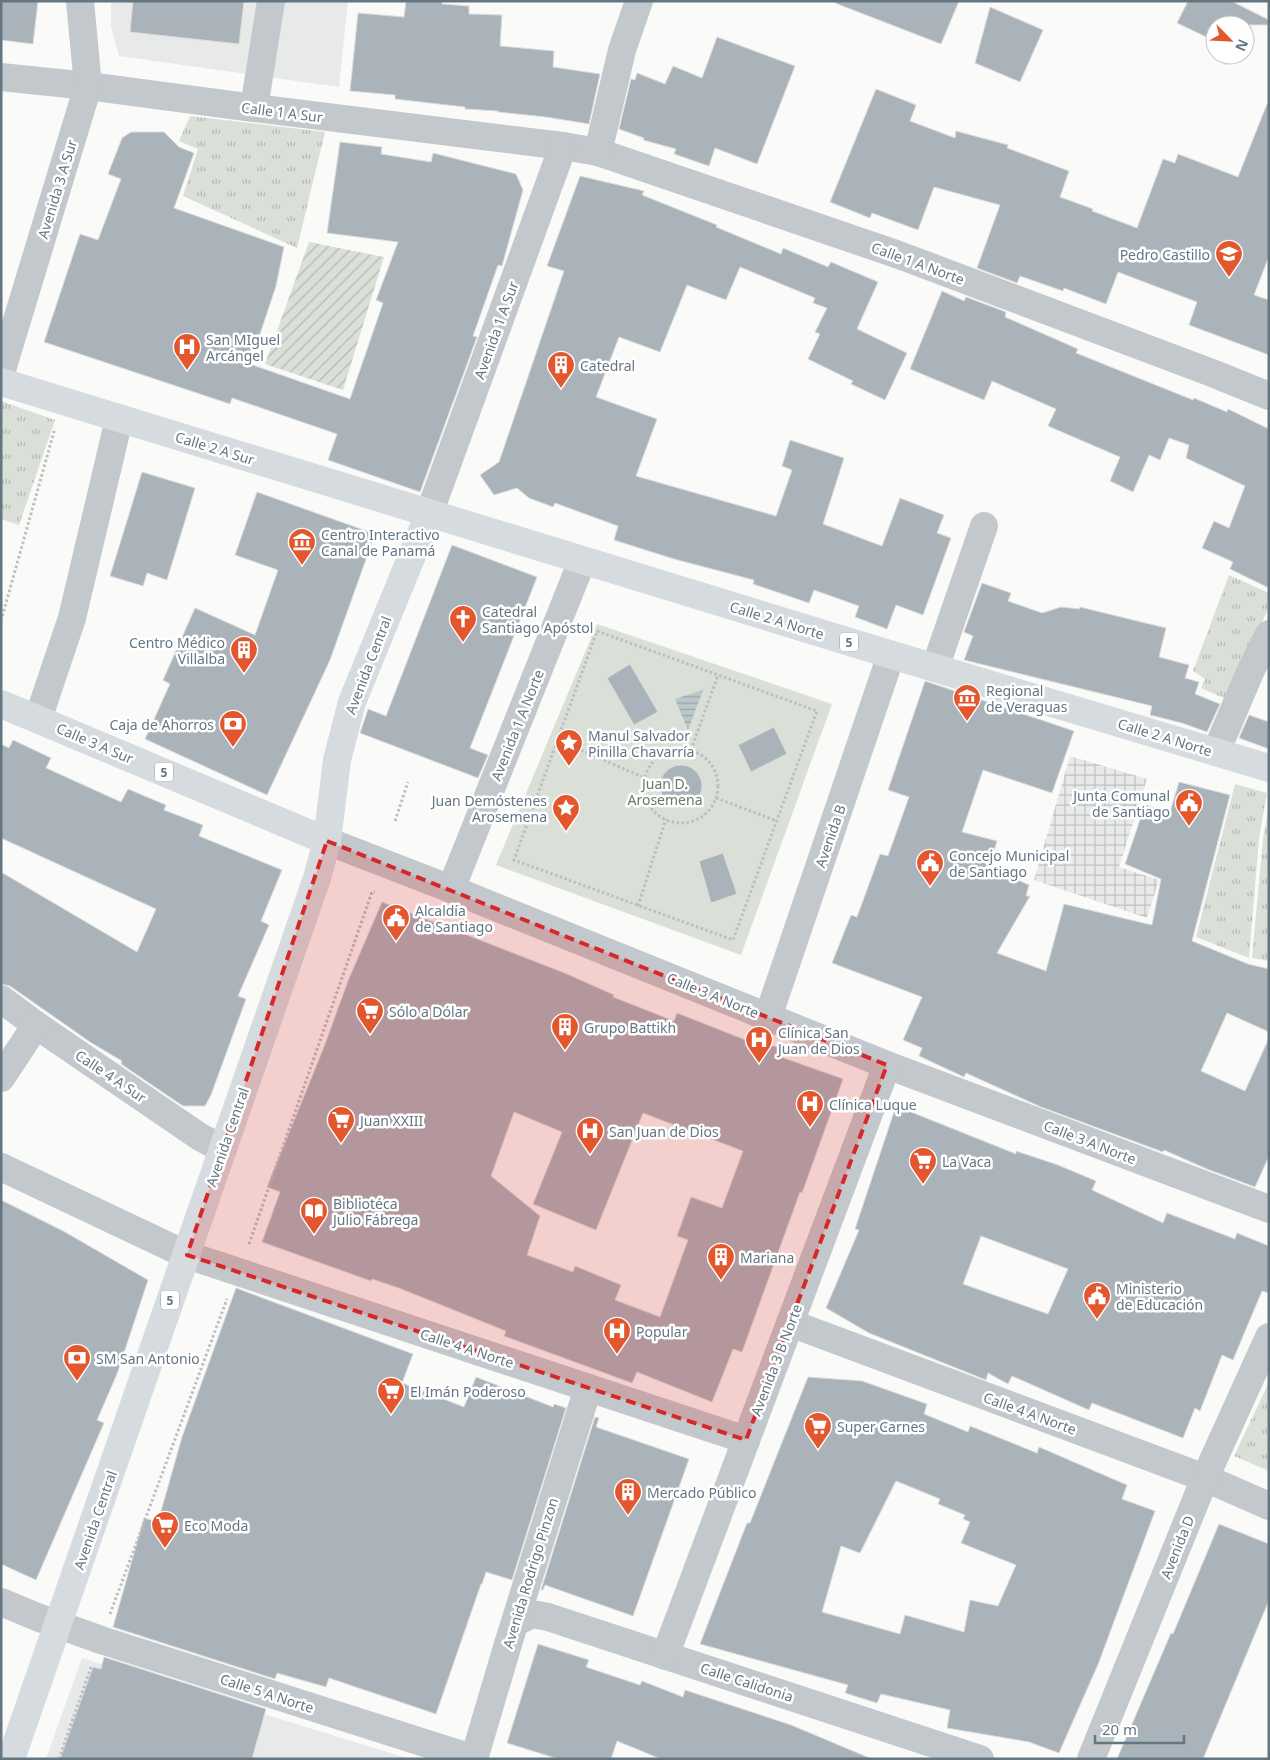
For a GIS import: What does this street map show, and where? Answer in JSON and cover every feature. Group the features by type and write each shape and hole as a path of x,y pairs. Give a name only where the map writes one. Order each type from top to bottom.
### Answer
{"main road":[{"name":"Calle 2 A Sur","path":"1,382 429,514"},
{"name":"Calle 2 A Norte","path":"429,514 1269,768"},
{"name":"Avenida Central","path":"11,1759 319,872 315,836 352,702 429,514"},
{"name":"Calle 3 A Sur","path":"1,704 315,836"}],"street":[{"name":"Avenida 3 A Sur","path":"1,373 88,86 80,1"},
{"path":"254,108 271,1"},
{"path":"598,152 622,50 639,1"},
{"name":"Calle 1 A Sur","path":"1,77 88,86 563,146"},
{"name":"Calle 1 A Norte","path":"563,146 598,152 899,255 1269,396"},
{"name":"Avenida 1 A Sur","path":"429,514 563,146"},
{"path":"38,719 72,618 116,432 121,418"},
{"path":"934,668 984,526"},
{"name":"Avenida 1 A Norte","path":"451,889 582,560"},
{"path":"1216,752 1250,670 1269,634"},
{"name":"Avenida B","path":"768,1017 891,655"},
{"name":"Calle 3 A Norte","path":"315,836 887,1065 1269,1209"},
{"name":"Calle 4 A Sur","path":"1,999 36,1025 223,1150"},
{"path":"1,1078 36,1025"},
{"name":"Avenida 3 B Norte","path":"665,1656 887,1065"},
{"path":"1,1167 187,1255"},
{"name":"Calle 4 A Norte","path":"187,1255 746,1440"},
{"name":"Calle 4 A Norte","path":"790,1323 1205,1478 1269,1506"},
{"name":"Avenida D","path":"1091,1759 1205,1478 1269,1337"},
{"name":"Avenida Rodrigo Pinzon","path":"474,1759 588,1388"},
{"name":"Calle 5 A Norte","path":"1,1602 101,1640 474,1759"},
{"name":"Calle Calidonia","path":"515,1623 532,1614 980,1759"}],"path":[{"path":"1,621 62,401"},
{"path":"597,631 718,675 817,711 733,940 514,860 597,631"},
{"path":"691,750 718,675"},
{"path":"558,740 645,778"},
{"path":"683,748 691,750 708,760 714,769 718,789 711,807 696,820 686,822 666,819 658,814 649,802 644,788 645,778 652,762 666,752 683,748"},
{"path":"395,820 408,782"},
{"path":"716,798 777,821"},
{"path":"638,906 666,819"},
{"path":"59,1759 218,1323 239,1273 372,892 381,892"}],"highlighted area":[{"path":"327,841 887,1065 746,1440 187,1255"}],"shaded area":[{"path":"111,1 348,1 339,87 119,56 111,27"},
{"path":"703,690 688,730 675,699"},
{"path":"1070,756 1147,779 1119,867 1159,880 1147,918 1034,880"},
{"path":"82,1658 410,1759 46,1759"}],"green space":[{"path":"190,116 325,132 297,248 183,196 198,149 179,141"},
{"path":"309,242 384,257 343,390 265,364"},
{"path":"1,401 55,420 19,525 1,519"},
{"path":"1229,575 1269,593 1269,607 1226,699 1201,688 1205,679 1193,671"},
{"name":"Juan D. Arosemena","path":"597,624 832,704 741,955 496,865"},
{"path":"1235,784 1267,793 1259,838 1249,958 1196,937"},
{"path":"1269,804 1269,961 1252,958 1263,839"},
{"path":"1269,1382 1269,1471 1234,1456"}],"building":[{"path":"1,1 38,1 33,44 1,40"},
{"path":"133,1 244,1 239,44 130,32"},
{"path":"406,1 442,1 442,4 469,6 469,14 502,15 500,46 554,51 553,67 600,74 589,124 395,99 395,95 350,91 358,13 404,17"},
{"path":"836,1 959,1 941,44 835,3"},
{"path":"1188,1 1231,1 1269,20 1269,25 1255,25 1255,15 1205,15 1205,36 1177,23"},
{"path":"990,7 1043,30 1020,82 975,63"},
{"path":"717,37 795,66 757,164 715,148 709,166 674,154 676,149 643,140 644,138 619,129 631,79 635,80 637,73 665,84 673,66 702,78"},
{"path":"876,89 916,105 910,121 955,138 956,131 1008,145 1007,148 1069,171 1060,197 1137,228 1163,159 1175,163 1178,154 1238,177 1267,104 1269,104 1269,256 1254,295 1269,300 1269,355 1189,325 1197,302 1118,272 1106,304 1064,288 1063,291 1020,276 1017,283 977,268 1000,205 934,187 918,230 872,213 870,218 830,202"},
{"path":"131,132 164,132 179,147 194,153 174,208 284,247 276,286 250,364 350,399 383,303 376,300 398,242 327,233 340,142 382,147 381,154 431,162 433,153 516,174 523,190 502,266 498,265 473,336 477,337 420,492 328,460 337,434 232,398 230,404 44,342 80,234 98,240 121,179 108,174 122,138"},
{"path":"580,176 644,191 642,195 717,225 716,227 781,254 783,248 828,267 831,262 878,282 857,329 907,353 885,400 851,384 853,381 808,359 820,334 815,332 827,308 813,303 815,298 740,267 726,300 687,285 660,352 619,337 596,397 657,419 636,476 776,516 792,470 782,466 790,440 844,458 823,524 882,546 900,498 944,515 937,533 951,538 923,615 896,605 887,629 855,617 859,606 814,590 809,603 753,584 754,580 674,559 614,540 618,526 555,503 553,507 529,498 517,488 494,495 480,475 499,462 564,271 547,266"},
{"path":"942,291 964,301 966,297 1006,312 1005,317 1078,349 1076,353 1193,400 1194,398 1227,412 1228,409 1269,429 1269,588 1230,569 1233,562 1202,548 1214,521 1229,528 1245,486 1186,458 1189,445 1169,438 1160,460 1149,455 1133,492 1110,481 1120,457 1048,426 1056,409 992,381 984,400 910,369"},
{"path":"142,472 195,488 167,580 147,573 143,586 110,576"},
{"path":"257,492 375,534 330,660 267,795 145,739 170,684 163,680 195,608 255,635 278,570 235,555"},
{"name":"Catedral Santiago Apóstol","path":"452,545 537,577 470,748 488,755 478,778 360,733 368,709 386,716"},
{"path":"982,583 1011,593 1008,601 1042,613 1061,607 1079,609 1080,607 1166,628 1159,657 1189,665 1185,678 1199,682 1195,694 1220,704 1207,732 1150,715 1152,706 964,660 973,636 964,632"},
{"path":"630,664 658,712 634,725 607,678"},
{"path":"925,681 1074,731 1052,793 983,770 962,832 997,841 989,867 1029,885 1026,896 1030,896 997,953 1046,971 1064,904 1152,925 1161,879 1125,864 1145,805 1170,812 1179,782 1230,795 1192,941 1248,964 1269,969 1269,1032 1227,1013 1201,1071 1245,1091 1269,1038 1269,1156 1255,1187 1164,1150 1163,1152 1041,1107 966,1073 964,1077 919,1056 922,1048 903,1040 922,997 832,963 851,915 857,917 880,854 888,856 909,797 888,790"},
{"path":"1249,715 1269,722 1269,749 1239,738"},
{"path":"774,727 787,754 751,772 738,745"},
{"path":"13,740 51,758 46,768 121,802 128,789 166,805 164,810 203,825 199,836 282,870 261,921 269,925 238,996 246,999 211,1095 205,1106 183,1106 121,1064 122,1061 90,1042 10,986 1,984 1,872 137,952 156,909 1,838 1,744 9,748"},
{"path":"681,765 696,771 702,786 696,801 681,807 666,801 660,786 666,771"},
{"path":"723,853 737,894 711,903 699,861"},
{"path":"382,902 567,974 614,995 613,997 674,1021 677,1013 748,1041 749,1037 782,1049 781,1057 843,1079 742,1352 733,1349 712,1402 637,1372 632,1383 504,1336 506,1331 399,1288 372,1279 371,1281 262,1242 280,1192 267,1187 324,1047 348,981","holes":["514,1112 562,1132 533,1204 596,1230 643,1113 743,1151 722,1208 691,1197 677,1236 688,1240 660,1317 615,1300 621,1285 575,1266 573,1272 527,1255 540,1216 491,1176"]},
{"path":"896,1106 1016,1154 1016,1151 1058,1165 1096,1181 1092,1190 1163,1223 1167,1213 1235,1239 1237,1233 1269,1246 1269,1293 1262,1291 1233,1360 1222,1355 1200,1411 1195,1408 1183,1438 1092,1403 1089,1410 1012,1376 1008,1384 988,1373 986,1380 869,1333 826,1308 859,1230 855,1229","holes":["981,1236 1068,1269 1048,1314 963,1284"]},
{"path":"1,1200 65,1232 148,1280 117,1374 97,1420 104,1423 36,1580 1,1564"},
{"path":"236,1288 413,1354 402,1383 464,1407 476,1377 553,1407 554,1404 566,1408 512,1580 486,1572 436,1714 329,1678 326,1687 277,1673 275,1679 113,1627 144,1518 158,1522 182,1437"},
{"path":"808,1377 862,1381 927,1404 924,1414 968,1432 970,1426 1037,1453 1039,1447 1127,1485 1122,1499 1155,1511 1099,1662 1059,1753 1029,1742 947,1728 950,1710 881,1694 877,1703 845,1693 848,1685 700,1644 747,1523 750,1523","holes":["896,1481 940,1499 938,1504 965,1515 963,1519 970,1522 961,1543 1016,1565 998,1606 970,1600 964,1632 905,1615 900,1634 822,1612 841,1546 860,1553"]},
{"name":"Mercado Público","path":"595,1417 599,1418 596,1427 689,1459 633,1616 545,1585 543,1590 541,1590"},
{"path":"1219,1524 1269,1544 1269,1600 1203,1759 1117,1759 1171,1633 1173,1634"},
{"path":"538,1644 589,1660 586,1667 640,1685 642,1681 683,1697 685,1690 791,1725 872,1759 661,1759 617,1741 611,1759 558,1759 507,1743"},
{"path":"104,1657 266,1709 252,1759 60,1759 93,1667 101,1669"}],"place":[{"name":"Pedro Castillo","path":"1229,278"},
{"name":"San MIguel Arcángel","path":"187,371"},
{"name":"Catedral","path":"561,389"},
{"name":"Centro Interactivo Canal de Panamá","path":"302,566"},
{"name":"Catedral Santiago Apóstol","path":"463,643"},
{"name":"Centro Médico Villalba","path":"244,674"},
{"name":"Regional de Veraguas","path":"967,722"},
{"name":"Caja de Ahorros","path":"233,748"},
{"name":"Manul Salvador Pinilla Chavarría","path":"569,767"},
{"name":"Junta Comunal de Santiago","path":"1189,827"},
{"name":"Juan Demóstenes Arosemena","path":"566,832"},
{"name":"Concejo Municipal de Santiago","path":"930,887"},
{"name":"Alcaldía de Santiago","path":"396,942"},
{"name":"Sólo a Dólar","path":"370,1035"},
{"name":"Grupo Battikh","path":"565,1051"},
{"name":"Clínica San Juan de Dios","path":"759,1064"},
{"name":"Clínica Luque","path":"810,1128"},
{"name":"Juan XXIII","path":"341,1144"},
{"name":"San Juan de Dios","path":"590,1155"},
{"name":"La Vaca","path":"923,1185"},
{"name":"Bibliotéca Julio Fábrega","path":"314,1235"},
{"name":"Mariana","path":"721,1281"},
{"name":"Ministerio de Educación","path":"1097,1320"},
{"name":"Popular","path":"617,1355"},
{"name":"SM San Antonio","path":"77,1382"},
{"name":"El Imán Poderoso","path":"391,1415"},
{"name":"Super Carnes","path":"818,1450"},
{"name":"Mercado Público","path":"628,1516"},
{"name":"Eco Moda","path":"165,1549"}]}
